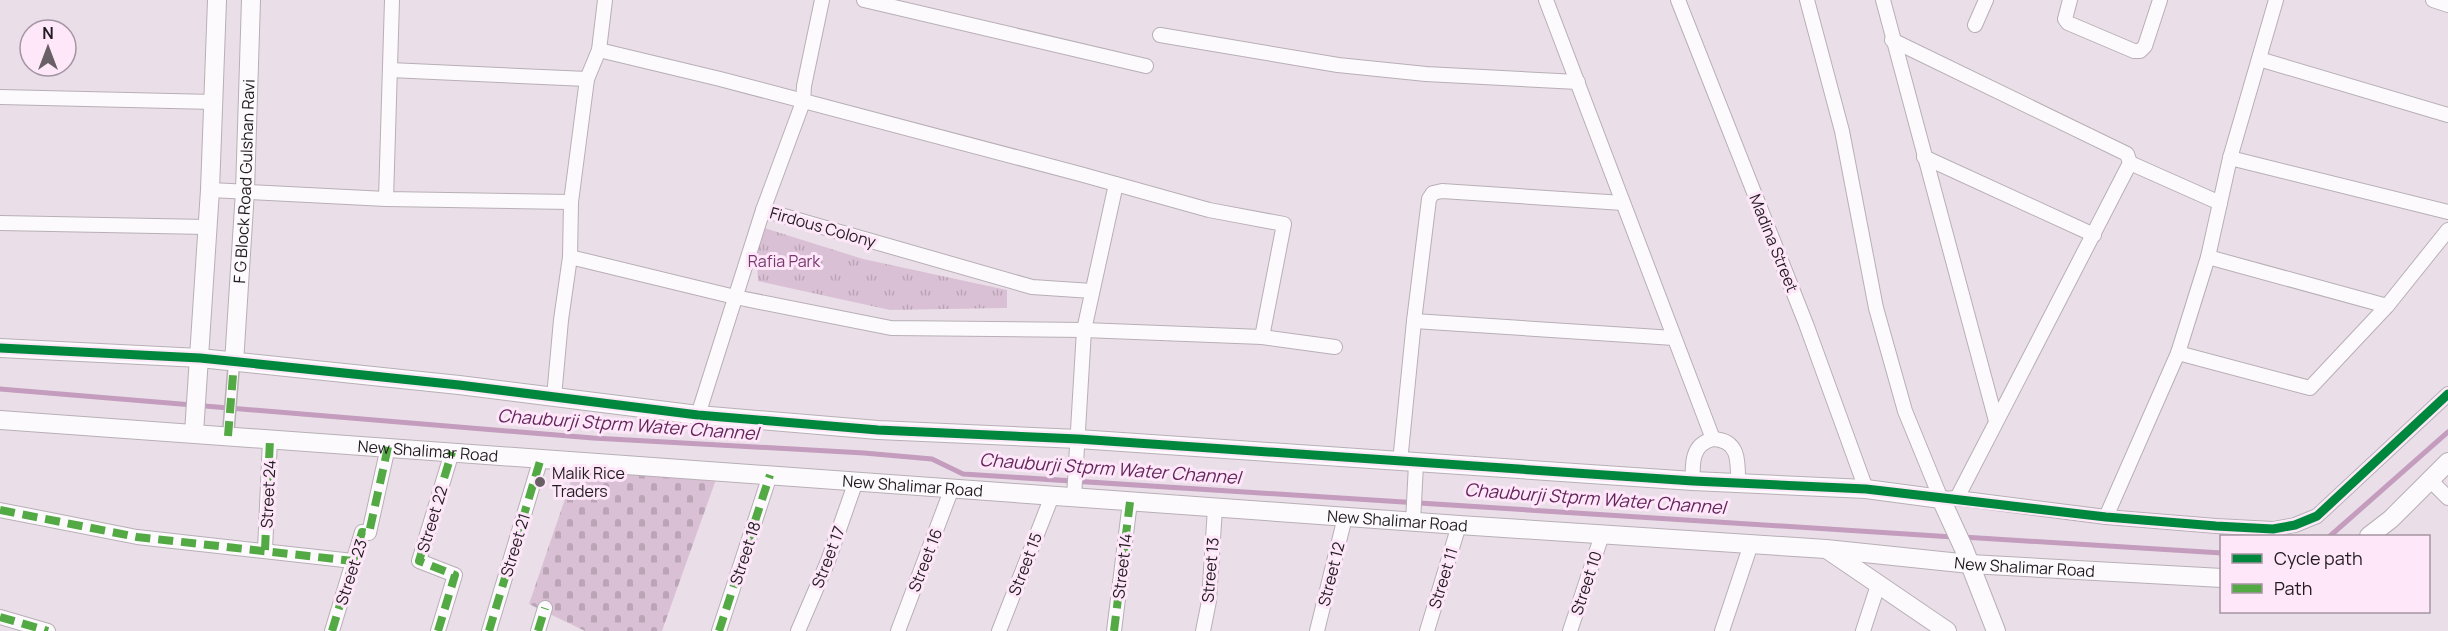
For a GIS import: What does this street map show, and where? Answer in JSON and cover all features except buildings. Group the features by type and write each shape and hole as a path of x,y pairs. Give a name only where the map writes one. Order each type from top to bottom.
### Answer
{"street":[{"name":"F G Block Road Gulshan Ravi","path":"195,426 210,190 217,0"},
{"name":"F G Block Road Gulshan Ravi","path":"234,363 245,191 251,0"},
{"path":"386,199 392,0"},
{"path":"554,397 570,256 571,202 587,80 599,50 605,0"},
{"path":"763,210 803,102 804,86 822,0"},
{"path":"864,0 1146,66"},
{"path":"1546,0 1713,439"},
{"name":"Madina Street","path":"1678,0 1806,324 1866,489"},
{"path":"1807,0 1842,131 1876,308 1905,411 1948,502 1996,631"},
{"path":"1883,0 1996,421"},
{"path":"1975,26 1986,0"},
{"path":"2070,0 2065,20 2068,23 2134,51 2140,51 2145,46 2160,0"},
{"path":"2106,517 2178,353 2208,256 2230,158 2276,0"},
{"path":"2433,0 2448,5"},
{"path":"1160,35 1338,65 1426,74 1578,82"},
{"path":"1892,40 2127,154 2130,163 1996,421 1948,502"},
{"path":"599,50 720,79 1209,210 1284,224 1262,337"},
{"path":"2259,59 2448,115"},
{"path":"390,70 587,80"},
{"path":"0,97 214,102"},
{"path":"1924,157 2094,235"},
{"path":"2230,158 2448,213"},
{"path":"2130,163 2220,203"},
{"path":"1075,491 1084,330 1116,184"},
{"path":"210,190 386,199 571,202"},
{"path":"1413,517 1410,468 1413,321 1429,199 1433,193 1442,191 1623,203"},
{"name":"Firdous Colony","path":"698,415 763,210 1032,288 1092,291"},
{"path":"0,223 207,227"},
{"path":"2178,353 2310,388 2388,306 2448,230"},
{"path":"570,256 735,297 891,328 1084,330 1262,337 1335,347"},
{"path":"2208,256 2388,306"},
{"path":"1413,321 1674,338"},
{"path":"0,348 200,358 459,385 698,415 1077,446 1410,468 1866,489 1948,502 2106,517 2273,529 2295,525 2317,516 2448,394"},
{"path":"229,431 234,363"},
{"name":"New Shalimar Road","path":"0,420 195,426 270,439 1052,496 1075,491 1130,502 1345,517 1413,517 1459,525 1967,556 2220,578"},
{"name":"Street 24","path":"265,550 270,439"},
{"path":"1693,481 1695,453 1700,444 1713,439 1721,439 1731,444 1736,451 1738,483"},
{"name":"Street 23","path":"333,631 362,532 369,533 388,447"},
{"name":"Street 22","path":"438,631 455,575 419,561 452,452"},
{"name":"Street 21","path":"489,631 541,458"},
{"path":"2371,535 2391,519 2448,462"},
{"name":"Street 18","path":"719,631 770,475"},
{"path":"2429,479 2448,498"},
{"name":"Street 17","path":"798,631 828,561 856,481"},
{"name":"Street 16","path":"898,631 952,488"},
{"name":"Street 15","path":"999,631 1052,496"},
{"name":"Street 14","path":"1114,631 1130,502"},
{"name":"Street 13","path":"1203,631 1209,601 1215,508"},
{"path":"0,510 137,537 353,561"},
{"name":"Street 12","path":"1317,631 1345,517"},
{"name":"Street 11","path":"1426,631 1459,525"},
{"name":"Street 10","path":"1570,631 1602,535"},
{"path":"1722,631 1750,544"},
{"path":"1826,549 1947,631"},
{"path":"1863,631 1878,585"},
{"path":"538,631 545,608"},
{"path":"0,617 48,631"}],"green space":[{"name":"Rafia Park","path":"755,225 863,259 1007,290 1007,308 890,310 758,281"},
{"path":"578,461 719,471 662,631 585,631 529,604"}],"waterway":[{"name":"Chauburji Stprm Water Channel","path":"0,389 593,438 932,459 963,474 1953,537"},
{"name":"Chauburji Stprm Water Channel","path":"2331,535 2448,432"},
{"name":"Chauburji Stprm Water Channel","path":"1963,537 2220,553"}],"marked path":[{"path":"228,436 234,363"},
{"path":"265,550 270,439"},
{"path":"332,631 362,532 369,533 388,447"},
{"path":"438,631 455,575 419,561 452,452"},
{"path":"489,631 541,458"},
{"path":"719,631 770,475"},
{"path":"1114,631 1130,502"},
{"path":"0,510 137,537 353,561"},
{"path":"538,631 545,608"},
{"path":"0,617 48,631"}],"cycle path":[{"path":"0,348 200,358 459,385 698,415 878,430 1078,439 1693,481 1866,489 2106,517 2273,529 2295,525 2317,516 2448,394"}],"place":[{"name":"Malik Rice Traders","path":"540,482"}]}
